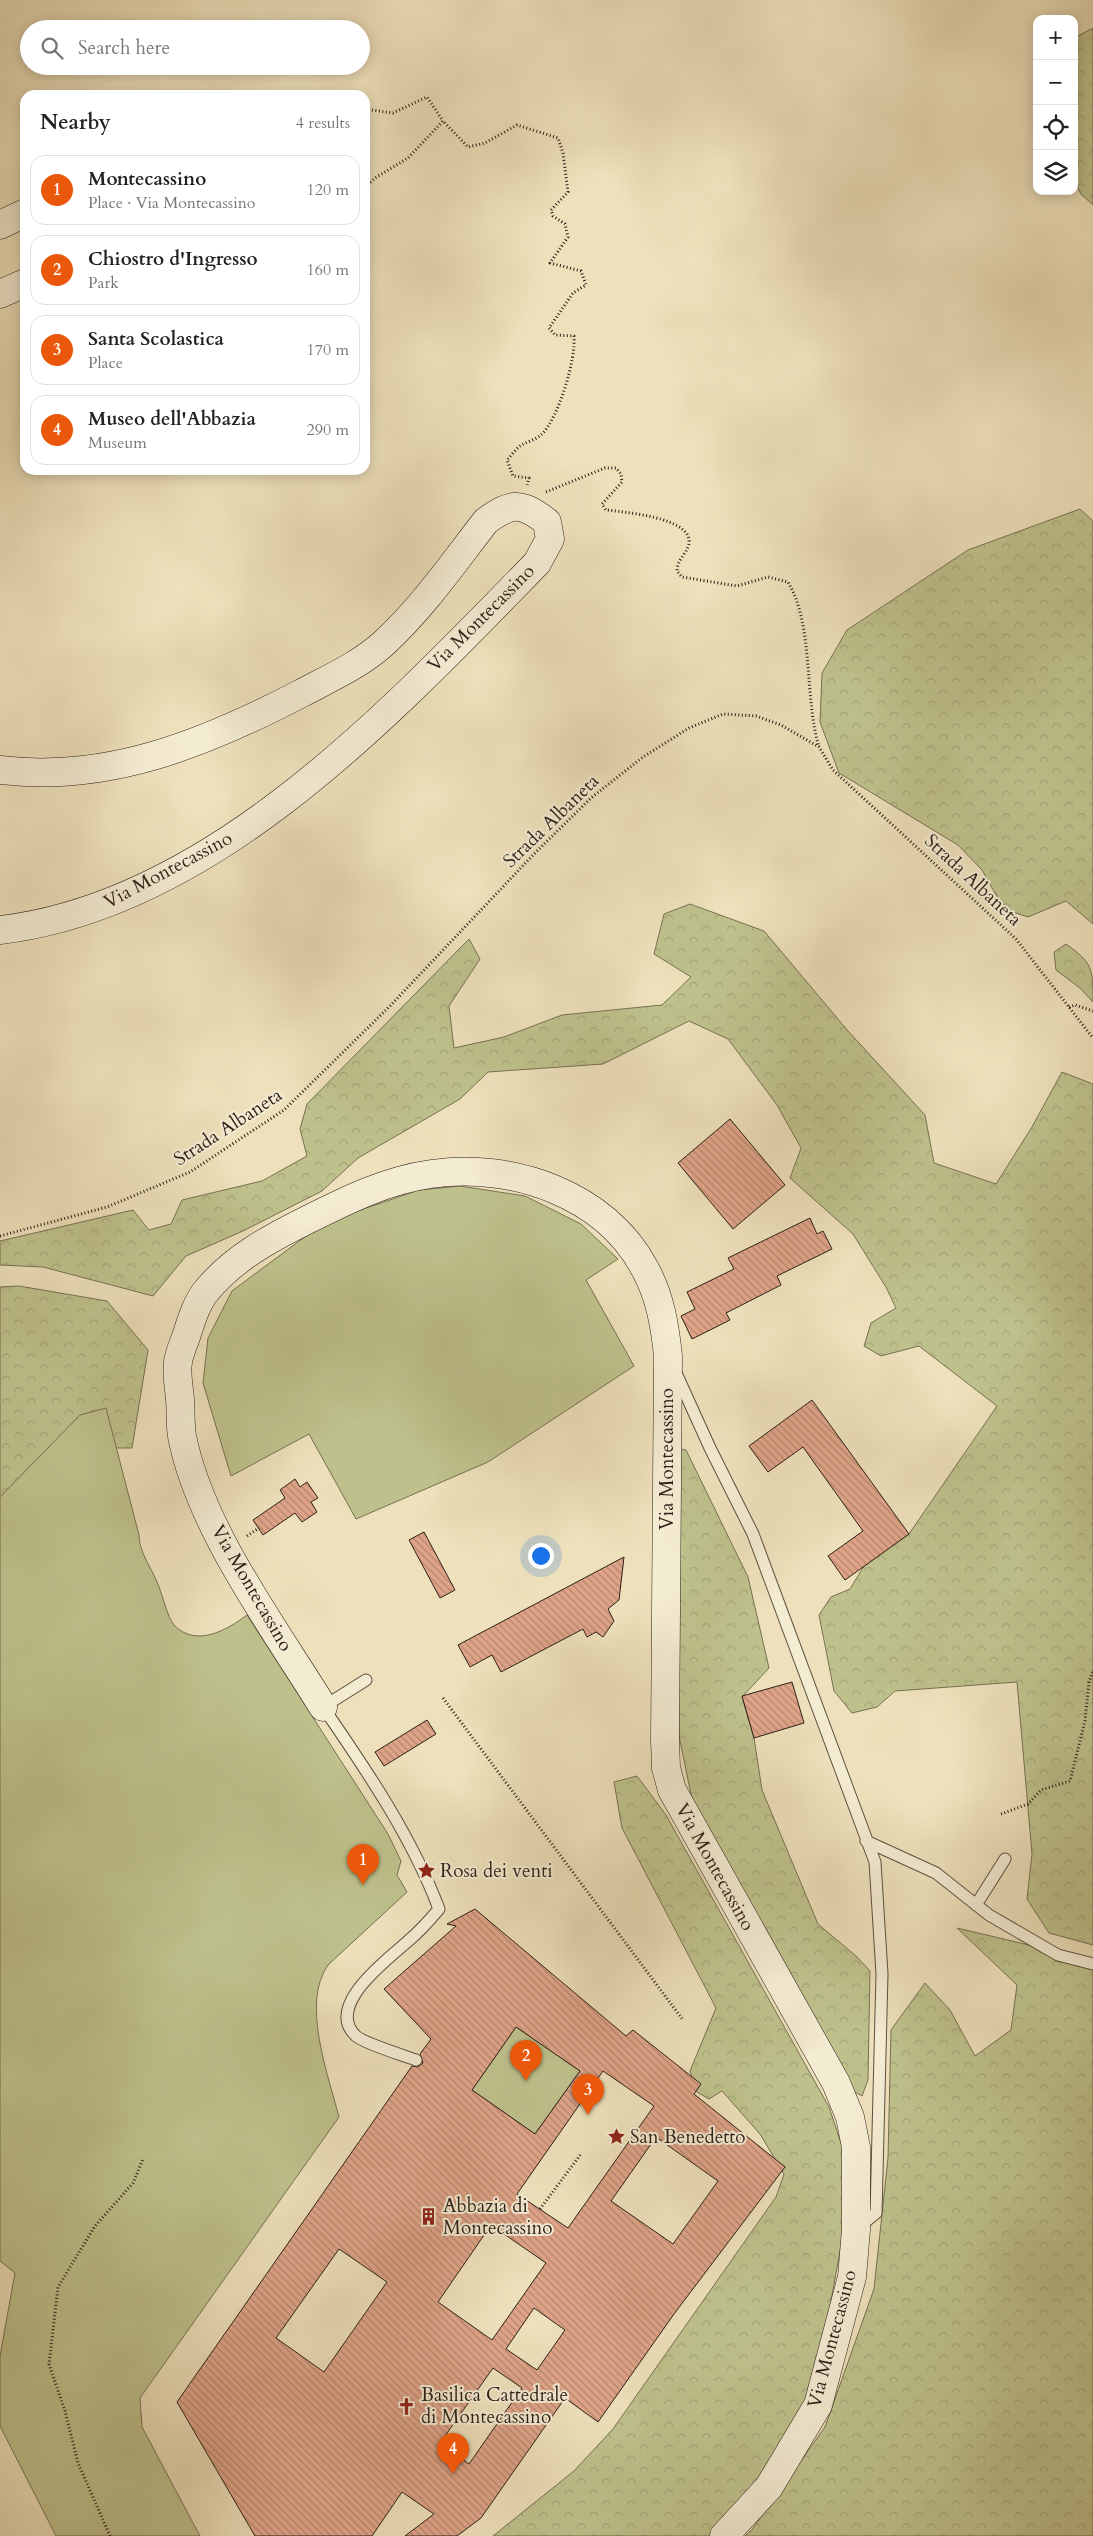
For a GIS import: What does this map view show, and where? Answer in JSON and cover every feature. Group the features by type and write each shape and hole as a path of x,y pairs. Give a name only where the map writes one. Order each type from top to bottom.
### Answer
{"street":[{"path":"0,224 20,215"},
{"path":"0,294 20,285"},
{"path":"0,770 61,772 113,765 155,757 242,724 346,669 382,644 411,616 486,521 501,510 516,505 538,504"},
{"name":"Via Montecassino","path":"0,930 25,927 89,910 152,882 218,848 286,800 357,740 537,563 550,539 547,522 538,504"},
{"name":"Via Montecassino","path":"324,1707 224,1547 198,1489 182,1435 178,1362 191,1322 206,1290 244,1255 358,1195 402,1180 431,1174 465,1172 503,1173 525,1178 580,1203 606,1221 628,1243 644,1267 655,1290 665,1327 668,1356 666,1768 672,1790 836,2084 850,2118 856,2147 856,2230 852,2277 818,2405 769,2487 724,2536"}],"lane":[{"path":"668,1356 710,1448 753,1534 875,1862 882,1974 876,2213 856,2230"},
{"path":"366,1680 324,1707 369,1773 430,1886 439,1909 427,1924 362,1982 347,2013 348,2024 356,2037 416,2060"},
{"path":"866,1841 936,1872 989,1915 1058,1955 1093,1964"},
{"path":"976,1905 1006,1859"}],"path":[{"path":"370,109 393,113 428,97 444,121 468,147 485,143 517,125 558,138 569,182 568,192 551,210 553,216 564,224 568,237 550,263 581,271 586,285 573,293 549,328 555,335 574,336 575,350 564,388 552,417 541,435 520,446 506,460 513,476 529,478 526,490 538,504 547,490 605,468 616,468 621,474 622,482 607,496 602,504 606,510 648,515 668,521 684,531 689,544 677,564 677,571 682,577 737,586 768,577 788,582 794,593 801,617 811,687 812,725 819,747"},
{"path":"370,182 408,158 444,121"},
{"name":"Strada Albaneta","path":"0,1236 107,1207 190,1172 284,1110 390,1006 534,854 591,798 643,757 689,728 722,714 756,716 781,725 819,747 834,770 1016,939 1093,1038"},
{"path":"1069,1007 1075,1005 1093,1011"},
{"path":"1001,1814 1028,1804 1042,1790 1070,1781 1085,1721 1088,1682 1093,1671"},
{"path":"443,1698 682,2020"},
{"path":"540,2209 581,2154"},
{"path":"110,2536 78,2463 65,2411 49,2364 58,2287 95,2226 133,2183 143,2159"}],"green space":[{"path":"1093,28 1093,205 1081,194 1078,188 1078,36"},
{"path":"1080,509 1093,521 1093,924 1066,901 1028,917 1004,909 982,870 958,845 839,773 820,722 822,673 847,630 968,550"},
{"path":"690,904 764,931 848,1031 925,1115 934,1163 996,1184 1032,1127 1062,1072 1093,1084 1093,1945 1049,1933 1027,1899 1032,1854 1017,1682 895,1691 877,1707 852,1713 834,1691 819,1615 831,1597 850,1589 864,1566 909,1534 997,1406 919,1346 881,1356 864,1346 871,1323 896,1308 886,1287 853,1234 790,1178 801,1148 777,1105 728,1039 689,1021 603,1064 488,1072 460,1099 358,1158 322,1191 243,1231 186,1256 153,1296 43,1267 0,1265 0,1241 133,1210 149,1230 171,1224 182,1200 262,1181 307,1156 300,1129 307,1104 469,939 480,959 449,1006 454,1048 504,1037 562,1015 662,1005 691,977 654,954 664,914"},
{"path":"1066,944 1082,956 1090,968 1093,982 1093,1002 1080,988 1056,970 1054,952"},
{"path":"460,1186 525,1196 581,1224 618,1259 586,1280 634,1366 488,1462 356,1519 309,1434 231,1476 203,1383 208,1338 232,1291 325,1222 419,1190"},
{"path":"19,1286 107,1301 148,1350 132,1448 116,1448 86,1434 0,1530 0,1287"},
{"path":"106,1408 141,1547 155,1576 171,1621 183,1632 201,1636 221,1631 247,1615 388,1834 401,1861 397,1875 407,1892 328,1965 320,1981 317,1999 319,2039 339,2117 140,2398 142,2427 200,2536 56,2536 0,2426 0,2356 15,2273 0,2261 0,1497 80,1415"},
{"path":"677,1449 686,1450 748,1577 769,1668 742,1697 754,1738 762,1790 818,1924 856,1956 870,1971 868,2080 862,2096 845,2086 693,1804 679,1736"},
{"path":"637,1776 666,1815 829,2107 844,2152 843,2235 826,2328 796,2431 714,2536 493,2536 574,2471 613,2429 776,2197 784,2174 760,2134 722,2091 709,2099 697,2092 690,2071 716,2008 622,1828 614,1782"},
{"path":"957,1928 1033,1946 1093,1970 1093,2536 745,2536 751,2531 825,2427 874,2289 888,2158 891,2030 925,1983 950,2010 975,2056 1011,2030 1017,1985"},
{"path":"516,2027 580,2071 535,2134 472,2090"}],"building":[{"path":"730,1119 785,1185 733,1229 678,1163"},
{"path":"810,1218 817,1234 823,1231 832,1249 777,1276 781,1285 726,1313 730,1320 692,1339 681,1316 695,1309 687,1292 734,1269 728,1258"},
{"path":"812,1400 909,1534 845,1580 828,1556 863,1531 803,1447 768,1472 749,1446"},
{"path":"295,1479 300,1487 307,1482 318,1498 311,1502 317,1512 302,1522 295,1513 263,1535 253,1520 285,1498 280,1490"},
{"path":"424,1532 455,1590 440,1598 409,1540"},
{"path":"624,1557 619,1600 608,1609 614,1621 603,1637 596,1632 587,1637 583,1629 501,1672 492,1655 470,1667 458,1645"},
{"path":"792,1682 804,1723 754,1738 742,1696"},
{"path":"427,1720 436,1734 384,1766 375,1752"},
{"name":"Abbazia di Montecassino","path":"475,1909 626,2036 633,2030 701,2084 694,2094 785,2167 674,2314 598,2422 565,2398 481,2518 457,2536 405,2536 434,2514 402,2492 372,2536 255,2536 177,2402 412,2066 418,2067 423,2063 420,2054 431,2039 384,1989 456,1926 447,1924","holes":["516,2027 580,2071 535,2134 472,2090","603,2071 654,2106 568,2228 517,2194","656,2137 718,2181 673,2244 611,2201","491,2225 546,2263 492,2340 438,2302","339,2249 387,2282 324,2372 276,2338","534,2308 565,2330 537,2370 506,2349","493,2368 522,2388 469,2464 440,2443"]}],"place":[{"name":"Rosa dei venti","path":"426,1871"},
{"name":"Montecassino","path":"363,1885"},
{"name":"Chiostro d'Ingresso","path":"526,2081"},
{"name":"Santa Scolastica","path":"588,2115"},
{"name":"San Benedetto","path":"616,2137"},
{"name":"Abbazia di Montecassino","path":"429,2217"},
{"name":"Basilica Cattedrale di Montecassino","path":"407,2406"},
{"name":"Museo dell'Abbazia","path":"453,2474"}]}
